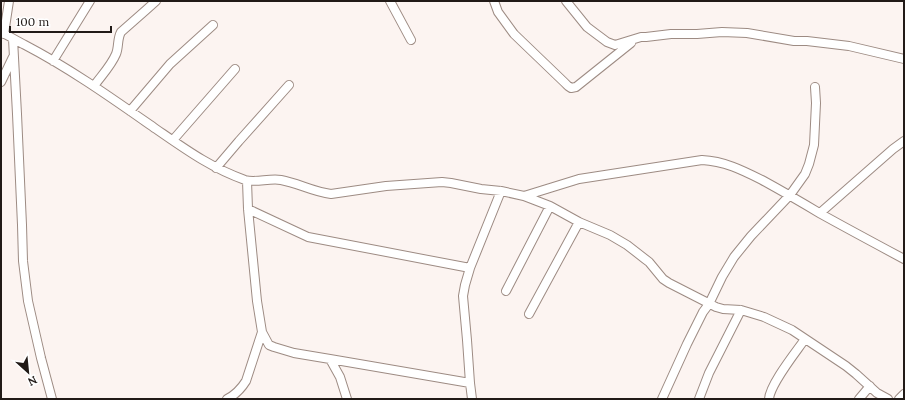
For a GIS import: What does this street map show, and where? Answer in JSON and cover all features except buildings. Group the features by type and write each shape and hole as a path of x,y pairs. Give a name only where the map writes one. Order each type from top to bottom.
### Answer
{"street":[{"path":"9,1 3,33 94,86 194,155 216,168 247,181 269,179 281,180 322,193 331,194 386,186 442,182 524,196 550,206 580,222 610,235 627,245 649,262 663,279 709,304 723,309 741,310 783,325 846,366 877,393 888,399"},
{"path":"53,61 90,1"},
{"path":"94,86 115,56 118,49 119,36 121,32 156,1"},
{"path":"390,1 411,40"},
{"path":"494,1 498,12 514,34 571,88 576,87 634,40"},
{"path":"566,1 587,27 607,42 615,45 641,37 671,34 715,32 747,33 794,41 849,46 904,59"},
{"path":"130,111 170,64 213,25"},
{"path":"13,39 23,261 28,301 52,399"},
{"path":"1,82 13,56"},
{"path":"173,140 235,69"},
{"path":"216,168 289,85"},
{"path":"662,399 686,344 703,312 709,304 722,277 738,252 790,195 805,174 814,145 816,103 815,87"},
{"path":"820,214 904,141"},
{"path":"524,196 579,179 702,160 719,162 732,166 790,195 820,214 904,259"},
{"path":"247,181 248,209 257,301 262,332 269,345 294,353 470,383"},
{"path":"472,399 463,296 470,268 501,191"},
{"path":"506,292 550,206"},
{"path":"248,209 308,237 470,268"},
{"path":"529,314 580,222"},
{"path":"699,399 709,373 741,310"},
{"path":"227,399 243,386 246,381 262,332"},
{"path":"770,399 770,395 779,376 805,339"},
{"path":"330,359 340,377 347,399"},
{"path":"859,399 870,386"},
{"path":"899,399 904,394"}]}
